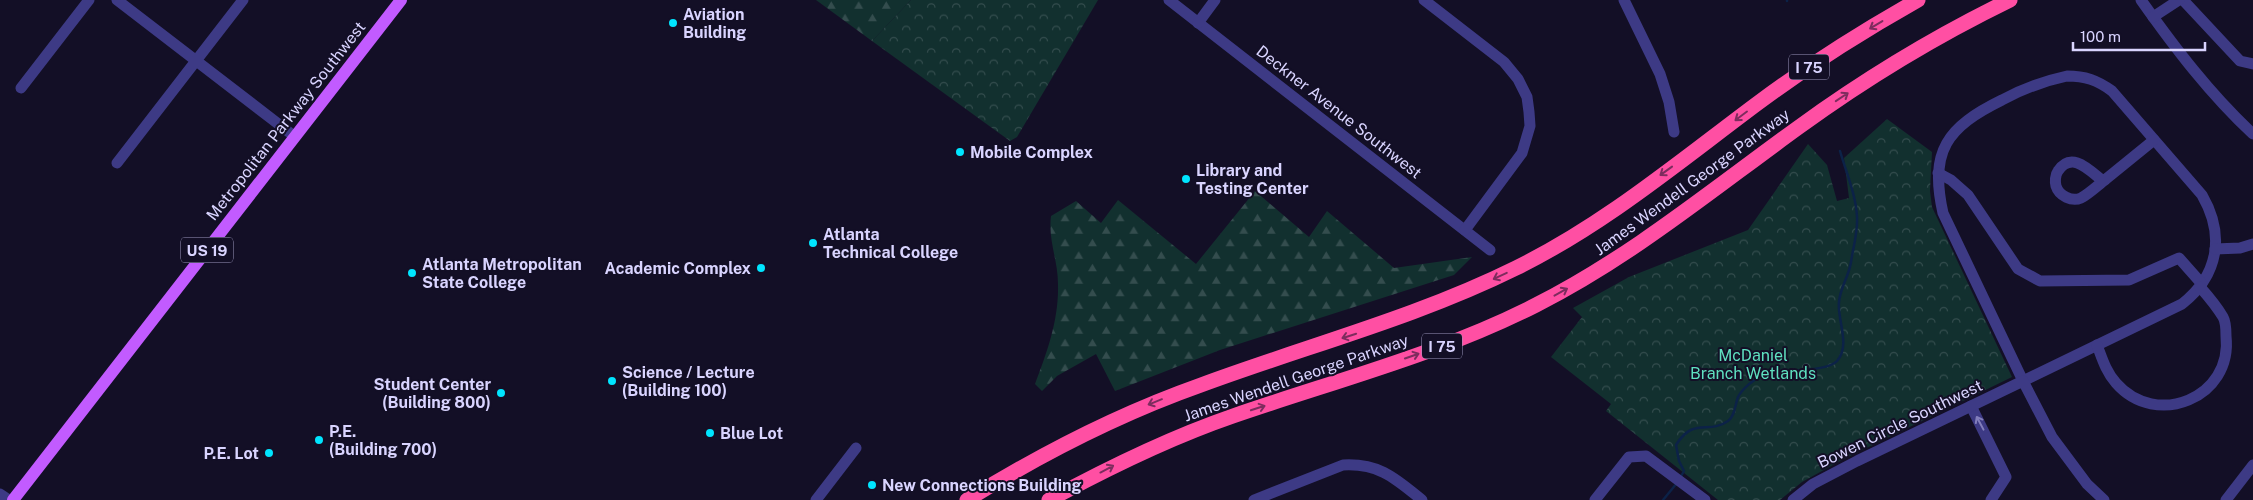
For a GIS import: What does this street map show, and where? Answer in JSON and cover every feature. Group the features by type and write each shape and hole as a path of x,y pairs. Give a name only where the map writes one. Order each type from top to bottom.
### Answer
{"highway":[{"name":"James Wendell George Parkway","path":"967,500 1062,446 1148,405 1200,385 1352,335 1453,298 1541,256 1611,211 1814,64 1918,0"},
{"name":"James Wendell George Parkway","path":"1048,500 1112,466 1173,439 1230,417 1435,348 1534,306 1594,273 1633,248 1801,125 1856,88 1911,53 2010,0"}],"main road":[{"name":"Metropolitan Parkway Southwest","path":"13,500 401,0"}],"street":[{"path":"21,88 90,0"},
{"path":"117,0 294,136"},
{"path":"117,163 243,0"},
{"name":"Deckner Avenue Southwest","path":"1168,0 1490,250"},
{"path":"1198,23 1215,0"},
{"path":"1424,0 1504,62 1518,79 1527,97 1530,112 1530,126 1522,153 1465,230"},
{"path":"1624,0 1660,74 1669,102 1674,132"},
{"path":"2141,0 2189,67 2232,115 2253,134"},
{"path":"2153,17 2179,0"},
{"path":"2183,0 2240,61 2253,64"},
{"name":"Bowen Circle Southwest","path":"1793,500 1813,484 1857,461 1971,406 2024,381 2097,346 2182,304 2201,286 2210,271 2215,248 2215,224 2211,210 2202,195 2112,91 2099,82 2082,76 2067,76 2049,80 2014,94 1974,113 1961,124 1950,136 1944,149 1938,173 1938,190 1942,213 2024,381 2052,437 2088,484 2104,500"},
{"path":"2103,181 2154,140"},
{"path":"1938,173 1951,180 1968,195 2018,269 2040,281 2129,280 2179,258 2224,319 2227,344 2220,371 2209,388 2192,399 2170,406 2140,401 2116,384 2108,372 2097,346"},
{"path":"2215,248 2240,248 2253,244"},
{"path":"1971,406 2006,477 1991,500"},
{"path":"816,500 856,448"},
{"path":"1595,500 1629,456 1646,456 1706,500"},
{"path":"1254,500 1342,465 1356,464 1380,469 1422,500"},
{"path":"2226,500 2253,466"},
{"path":"0,494 9,500"}],"green space":[{"path":"816,0 911,0 872,41"},
{"path":"911,0 1098,0 1017,137 1010,141 872,41"},
{"name":"McDaniel Branch Wetlands","path":"1887,119 1932,152 1930,191 1932,207 2012,377 1842,460 1802,482 1780,500 1718,500 1606,411 1611,404 1551,357 1582,317 1573,308 1629,277 1748,230 1808,144 1827,165 1837,201 1849,198 1844,158"},
{"path":"1255,191 1309,237 1327,211 1394,268 1472,257 1454,275 1220,350 1115,391 1096,354 1057,376 1042,391 1035,384 1044,360 1057,310 1058,275 1051,234 1051,216 1076,201 1101,223 1118,200 1196,264"}],"waterway":[{"path":"1680,478 1684,471 1679,461 1676,445 1683,436 1695,428 1714,427 1728,421 1733,413 1738,397 1753,381 1760,376 1772,373 1814,369 1831,365 1841,355 1843,340 1839,302 1850,267 1857,223 1855,200 1840,151"},
{"path":"1663,500 1677,483"}],"place":[{"name":"Aviation Building","path":"673,23"},
{"name":"Mobile Complex","path":"960,152"},
{"name":"Library and Testing Center","path":"1186,179"},
{"name":"Atlanta Technical College","path":"813,243"},
{"name":"Academic Complex","path":"761,268"},
{"name":"Atlanta Metropolitan State College","path":"412,273"},
{"name":"Science / Lecture (Building 100)","path":"612,381"},
{"name":"Student Center (Building 800)","path":"501,393"},
{"name":"Blue Lot","path":"710,433"},
{"name":"P.E. (Building 700)","path":"319,440"},
{"name":"P.E. Lot","path":"269,453"},
{"name":"New Connections Building","path":"872,485"}]}
